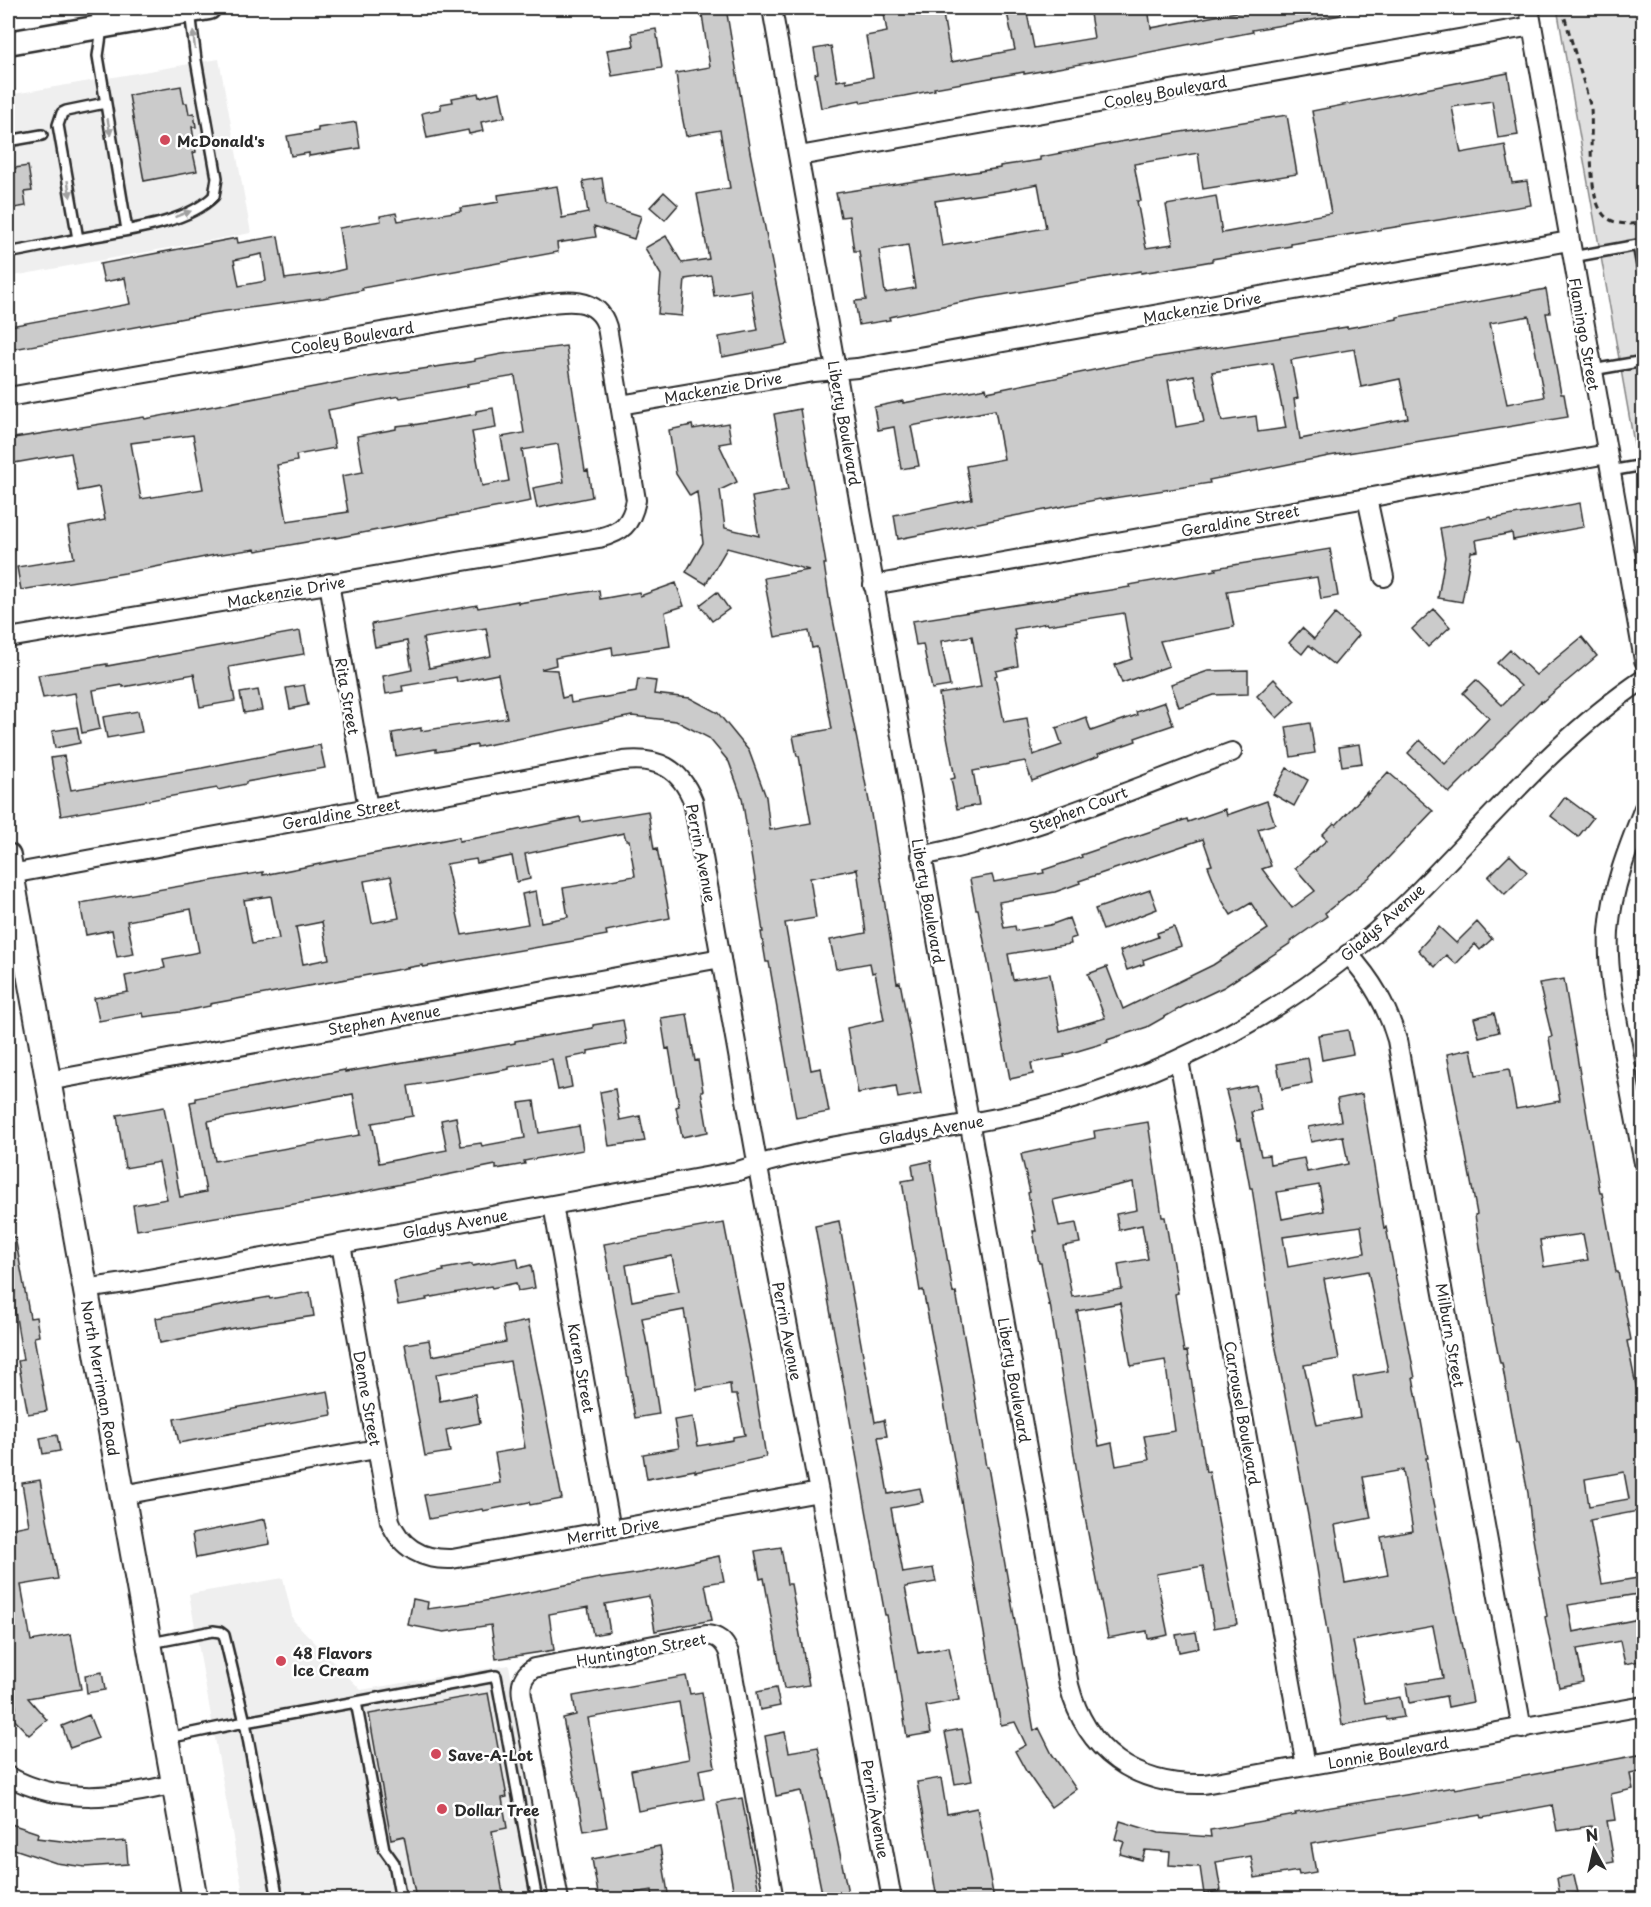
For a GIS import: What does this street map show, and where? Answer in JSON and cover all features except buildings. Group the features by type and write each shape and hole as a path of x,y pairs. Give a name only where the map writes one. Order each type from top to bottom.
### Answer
{"main road":[{"name":"North Merriman Road","path":"9,865 195,1899"}],"street":[{"name":"Liberty Boulevard","path":"772,8 1071,1692 1080,1719 1093,1738 1117,1761 1134,1771"},
{"path":"8,43 101,17 200,9"},
{"name":"Cooley Boulevard","path":"799,156 1531,17"},
{"name":"Flamingo Street","path":"1531,17 1644,660"},
{"name":"Mackenzie Drive","path":"8,638 614,534 631,518 636,500 620,405 836,369 857,368 1570,249"},
{"name":"Cooley Boulevard","path":"8,397 571,301 589,305 604,318 620,405"},
{"name":"Geraldine Street","path":"873,585 1367,498 1609,462"},
{"path":"1367,498 1384,577"},
{"name":"Rita Street","path":"329,583 368,808"},
{"name":"Gladys Avenue","path":"85,1289 738,1171 780,1157 1024,1112 1083,1097 1132,1079 1179,1060 1262,1015 1307,986 1348,954 1408,901 1562,743 1624,692 1644,679"},
{"name":"Stephen Court","path":"921,856 967,847 1013,834 1232,752"},
{"name":"Geraldine Street","path":"9,865 368,808 623,761 646,760 670,770"},
{"name":"Perrin Avenue","path":"670,770 681,779 693,801 892,1899"},
{"path":"1644,808 1617,883 1610,931 1610,969 1644,1163"},
{"name":"Milburn Street","path":"1348,954 1366,974 1379,994 1390,1016 1397,1040 1522,1729"},
{"name":"Stephen Avenue","path":"48,1081 721,958"},
{"name":"Carrousel Boulevard","path":"1179,1060 1306,1766"},
{"name":"Karen Street","path":"553,1205 611,1530"},
{"name":"Denne Street","path":"341,1244 390,1521 398,1536 408,1547"},
{"path":"122,1495 376,1449"},
{"name":"Merritt Drive","path":"408,1547 425,1557 439,1560 452,1559 819,1492"},
{"name":"Huntington Street","path":"559,1899 522,1696 522,1679 534,1668 706,1635 719,1638 725,1643 729,1653 774,1899"},
{"name":"Lonnie Boulevard","path":"1134,1771 1163,1782 1204,1785 1644,1706"},
{"path":"8,1776 41,1791 67,1797 132,1794 174,1784"}],"lane":[{"path":"8,253 127,230 189,213 214,196 217,178 196,60 200,9"},
{"path":"101,17 98,57 127,230"},
{"path":"78,239 58,124 62,113 66,111 105,103"},
{"path":"8,141 42,135"},
{"path":"1570,249 1638,245 1644,277"},
{"path":"1592,370 1644,361"},
{"path":"1609,462 1644,465"},
{"path":"148,1643 213,1631 224,1635 245,1722 278,1899"},
{"path":"166,1739 245,1722 496,1676 537,1899"},
{"path":"356,1702 384,1849 394,1863 401,1899"}],"path":[{"path":"1562,8 1591,108 1592,126 1589,145 1598,207 1607,218 1622,224 1644,222"}],"shaded area":[{"path":"1557,8 1643,8 1643,494"},
{"path":"219,59 251,233 8,277 8,95"},
{"path":"283,1578 293,1620 361,1690 509,1665 550,1899 244,1899 189,1594"}],"place":[{"name":"McDonald's","path":"165,140"},
{"name":"48 Flavors Ice Cream","path":"281,1661"},
{"name":"Save-A-Lot","path":"436,1754"},
{"name":"Dollar Tree","path":"442,1809"}]}
